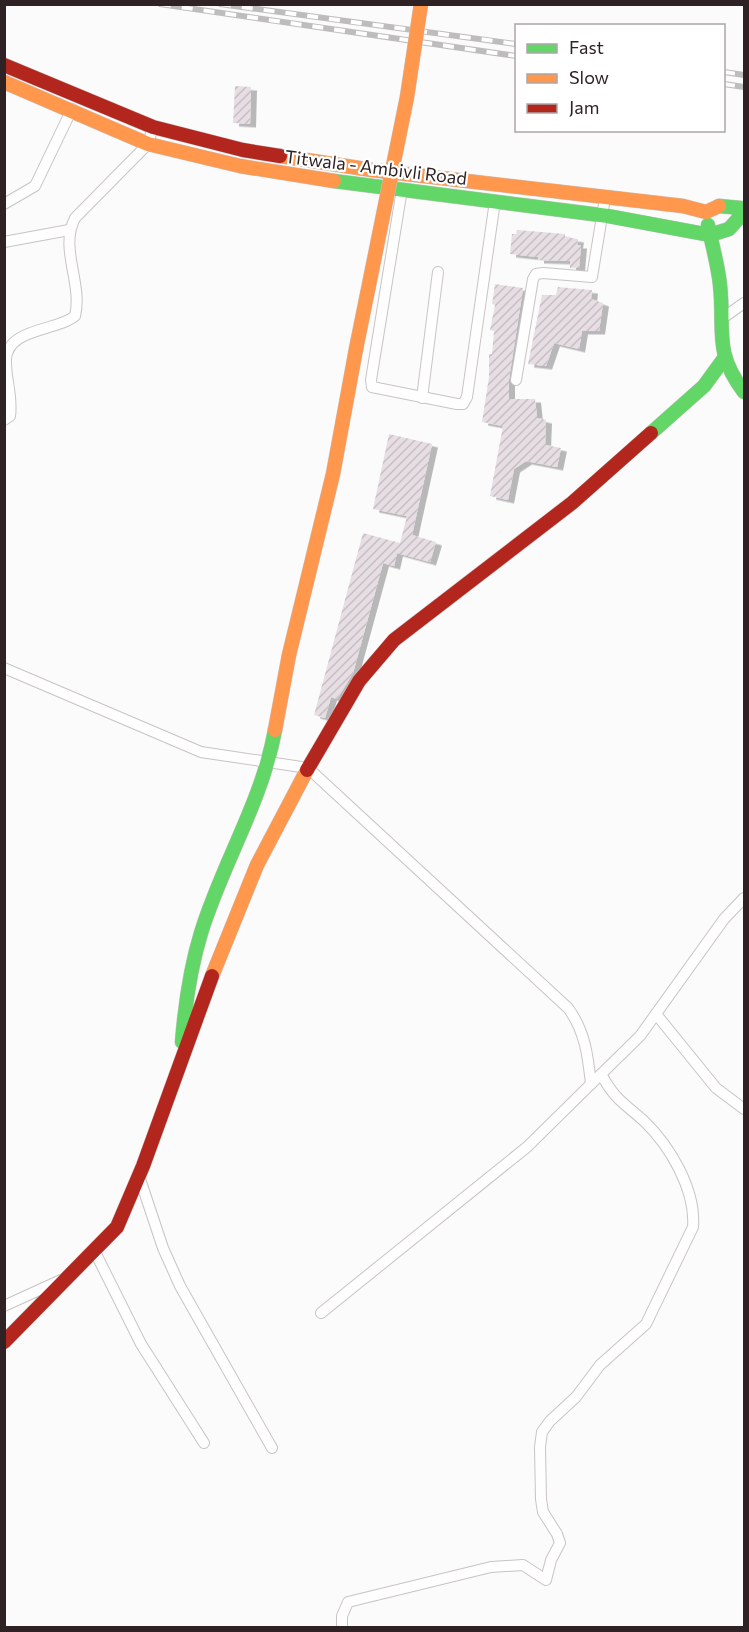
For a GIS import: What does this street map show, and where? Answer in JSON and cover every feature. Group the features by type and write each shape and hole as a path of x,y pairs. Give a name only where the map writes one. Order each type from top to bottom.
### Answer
{"street":[{"path":"181,1060 186,998 201,933 268,763 276,712 333,474 407,97 421,4"},
{"name":"Titwala - Ambivli Road","path":"4,65 153,127 243,150 372,170 683,206 706,212 721,205 743,207 738,219 729,229 710,235 602,216 402,189 369,187 240,166 148,144 4,82"},
{"path":"4,204 34,186 72,110"},
{"path":"4,420 10,416 12,405 6,358 9,348 28,334 66,323 75,316 76,290 69,230 75,218 148,144 153,127"},
{"path":"402,189 371,380 372,387 457,404 463,404 467,397 495,201"},
{"path":"516,380 533,279 536,274 543,273 592,277 604,198"},
{"path":"706,212 720,282 723,360 732,379 744,392"},
{"path":"4,242 69,230"},
{"path":"422,398 438,272"},
{"path":"720,320 744,303"},
{"path":"4,1342 63,1279 95,1252 117,1227 139,1176 248,887 308,768 359,681 394,640 572,503 704,386 723,360"},
{"path":"4,668 201,752 308,768 568,1008 577,1020 584,1040 591,1084"},
{"path":"321,1313 527,1147 640,1036 724,919 744,898"},
{"path":"656,1014 716,1088 744,1109"},
{"path":"342,1628 342,1616 348,1602 491,1567 523,1565 546,1580 551,1560 560,1543 543,1512 540,1447 542,1432 550,1421 576,1397 600,1365 646,1324 693,1227 694,1214 689,1193 675,1164 655,1134 613,1096 601,1074"},
{"path":"139,1176 163,1248 180,1286 272,1448"},
{"path":"95,1252 141,1344 204,1443"},
{"path":"4,1306 63,1279"}],"building":[{"path":"235,86 251,87 250,124 233,123"},
{"path":"517,230 565,234 565,237 578,239 577,245 581,245 579,268 570,268 570,261 538,260 538,257 510,254 512,234 516,234"},
{"path":"495,284 523,288 509,379 509,399 535,399 537,418 546,420 545,445 561,448 557,467 526,461 514,469 508,500 490,496 503,426 482,422 489,377 489,354 492,354 494,331 490,330 495,305 492,304"},
{"path":"558,287 592,290 591,299 603,303 599,331 582,331 579,349 554,343 546,366 528,364 542,295 556,295"},
{"path":"389,434 432,444 412,535 436,542 430,562 397,553 394,566 383,563 353,673 337,699 331,697 325,718 314,715 363,533 400,543 407,516 373,509"}],"railway":[{"path":"160,4 515,56"},
{"path":"220,4 515,44"},
{"path":"725,72 744,75"},
{"path":"725,84 744,87"}],"traffic: fast":[{"path":"334,181 608,216 710,235 729,229 738,219 741,208 719,206"},
{"path":"708,225 719,278 724,352 734,378 744,392"},
{"path":"651,433 704,386 723,360"},
{"path":"182,1042 188,987 201,933 261,782 275,730"}],"traffic: slow":[{"path":"356,349 407,97 421,4"},
{"path":"4,82 148,144 240,166 334,181"},
{"path":"280,156 372,170 683,206 706,212 719,206"},
{"path":"275,730 289,655 333,474 356,349"},
{"path":"212,976 257,865 307,770"}],"traffic: jam":[{"path":"4,65 153,127 243,150 280,156"},
{"path":"307,770 359,681 394,640 572,503 651,433"},
{"path":"4,1342 117,1227 143,1166 212,976"}]}
